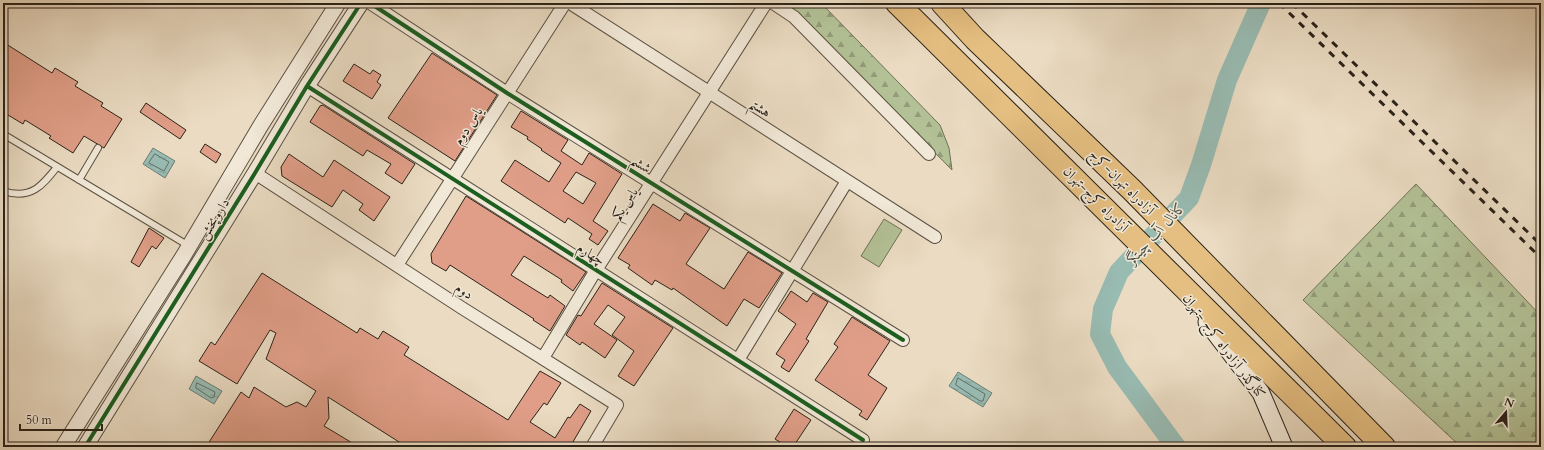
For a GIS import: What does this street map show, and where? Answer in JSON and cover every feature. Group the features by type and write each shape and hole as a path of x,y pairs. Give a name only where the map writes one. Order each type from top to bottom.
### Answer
{"highway":[{"name":"آزادراه کرج-تهران","path":"898,3 1345,447"},
{"name":"آزادراه تهران-کرج","path":"942,3 975,39 1132,190 1191,252 1384,447"}],"main road":[{"name":"کنارگذر آزادراه کرج -تهران","path":"1167,270 1254,382 1267,406 1284,447"}],"street":[{"name":"داروپخش","path":"63,447 187,250 260,125 338,3"},
{"name":"داروپخش","path":"85,447 255,173 307,86 361,3"},
{"name":"ششم","path":"370,3 507,93 903,340"},
{"name":"یاس دوم","path":"397,265 565,3"},
{"name":"هشتم","path":"570,3 708,93 935,237"},
{"name":"یاس یکم","path":"543,358 596,270 766,3"},
{"path":"773,3 794,17 929,154"},
{"name":"چهارم","path":"307,86 863,440"},
{"path":"260,125 263,139 274,140"},
{"name":"دوم","path":"255,173 618,405 592,447"},
{"path":"738,360 847,181"},
{"path":"187,250 199,263"}],"lane":[{"path":"3,134 57,166 187,250"},
{"path":"79,180 98,148"},
{"path":"3,191 22,194 34,190 43,185 57,166"}],"green space":[{"path":"781,3 821,3 940,125 949,148 952,170 881,98"},
{"path":"1416,184 1541,316 1541,447 1461,447 1303,300"},
{"path":"884,219 902,230 879,267 861,256"}],"water":[{"path":"153,148 175,161 165,178 143,164"},
{"path":"958,372 992,393 983,407 949,386"},
{"path":"196,376 222,391 214,404 189,389"}],"building":[{"path":"3,42 52,73 55,68 78,82 75,86 103,103 101,106 122,119 104,148 84,136 73,153 49,138 51,136 25,120 23,124 3,112"},
{"path":"432,53 497,95 455,161 388,118"},
{"path":"354,64 370,74 373,70 381,75 377,82 381,85 372,99 343,81"},
{"path":"146,103 186,130 180,139 140,112"},
{"path":"323,105 415,164 402,184 385,173 391,164 367,150 363,156 310,122 320,106"},
{"path":"521,111 568,140 561,151 582,165 589,153 622,174 593,221 608,231 598,245 589,239 592,234 568,218 565,223 501,181 515,160 549,182 561,163 527,139 528,137 511,127","holes":["576,172 596,183 583,204 563,191"]},
{"path":"205,144 221,154 216,163 200,152"},
{"path":"289,154 323,177 334,160 390,197 374,221 359,210 363,204 343,190 332,207 282,176 281,167"},
{"path":"466,196 586,272 573,291 561,282 562,280 524,256 511,275 548,298 550,295 565,306 550,331 533,320 534,319 450,265 446,271 432,263 431,254"},
{"path":"653,204 680,221 685,213 710,228 686,264 724,289 748,252 782,273 759,308 744,299 727,326 673,288 672,290 655,280 652,285 628,268 630,265 618,258"},
{"path":"149,228 164,238 156,249 152,246 139,267 131,262"},
{"path":"262,273 357,333 360,328 378,339 383,331 409,347 404,355 508,420 540,371 561,383 547,405 544,403 530,422 555,438 568,417 570,418 580,404 591,411 570,447 407,447 328,397 329,418 324,426 359,447 206,447 241,392 249,398 254,387 286,407 297,402 306,407 316,391 266,359 276,333 270,330 237,384 199,361 211,342 215,345"},
{"path":"602,283 673,328 634,386 618,376 634,351 612,335 625,317 608,305 594,324 617,340 605,358 582,342 580,345 566,335 578,315 581,316"},
{"path":"791,291 807,302 813,293 828,302 806,339 809,341 789,372 781,367 785,360 776,354 796,324 778,311"},
{"path":"852,317 890,341 868,375 887,388 867,420 859,415 862,411 815,380 838,347 834,344"},
{"path":"794,409 811,420 793,447 788,447 775,439"}],"waterway":[{"name":"کانال آب چیتگر","path":"1176,447 1117,367 1100,334 1103,309 1119,272 1189,198 1201,165 1227,80 1261,3"}],"railway":[{"path":"1279,3 1541,258"},
{"path":"1292,3 1541,245"}],"cycle path":[{"path":"85,447 255,173 307,86 361,3"},
{"path":"370,3 507,93 903,340"},
{"path":"307,86 863,440"}]}
